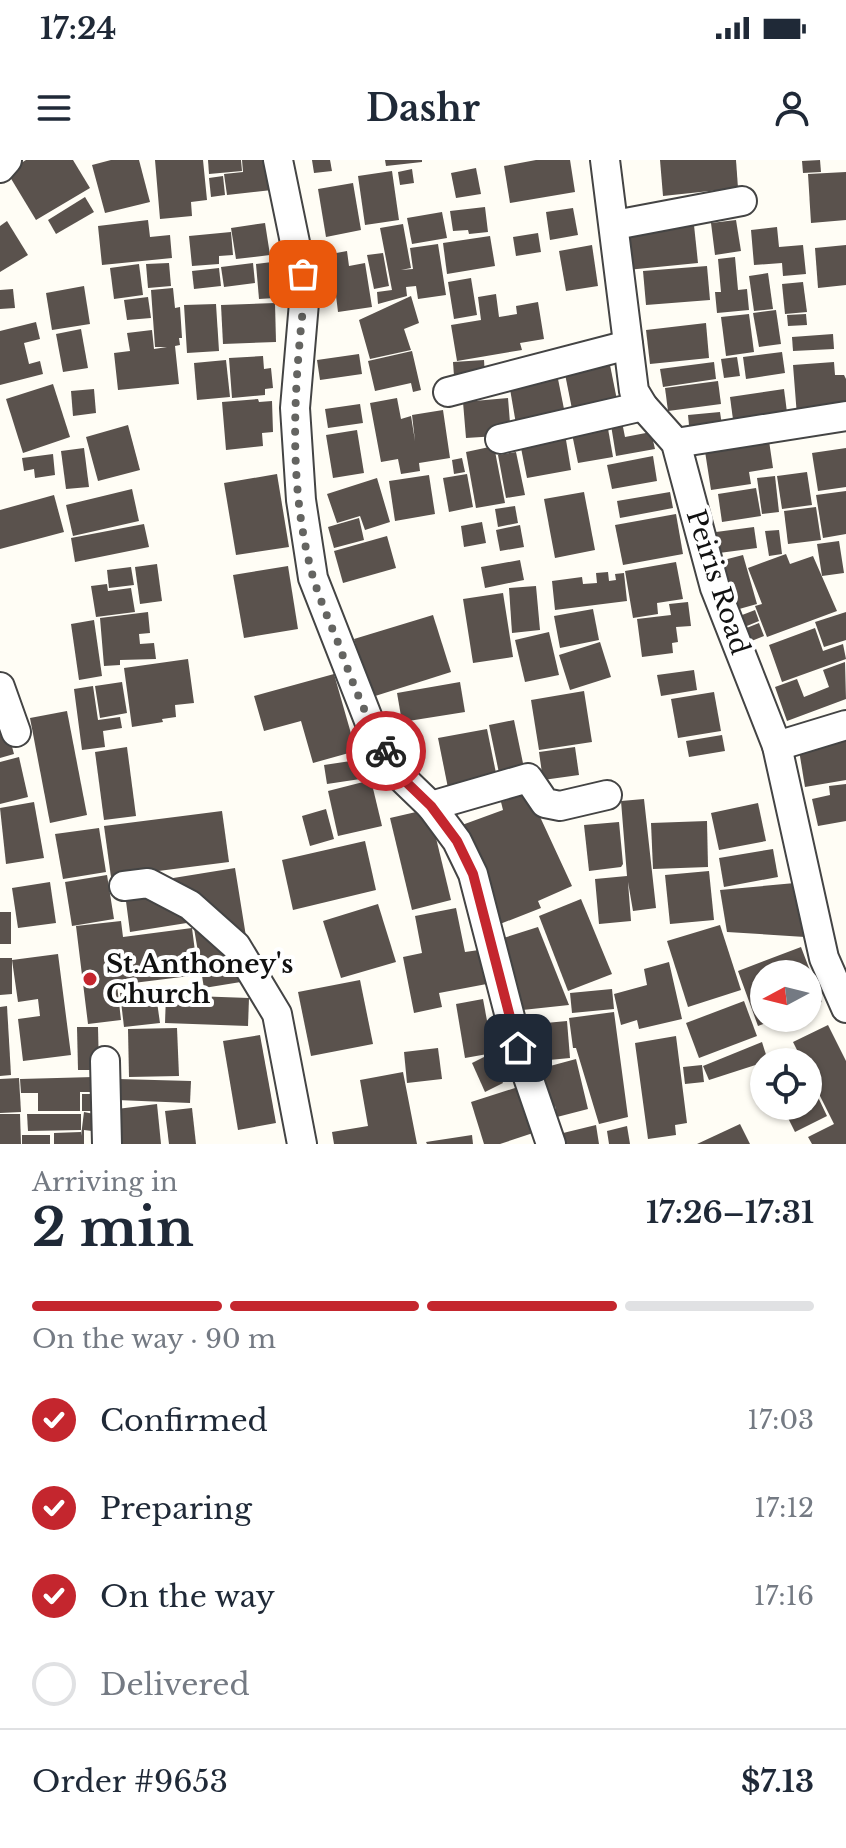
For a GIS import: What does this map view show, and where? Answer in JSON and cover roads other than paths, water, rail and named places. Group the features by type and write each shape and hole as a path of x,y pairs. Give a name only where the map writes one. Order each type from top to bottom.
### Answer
{"street":[{"path":"0,168 7,160"},
{"path":"278,160 305,291 295,408 298,478 313,578 371,726 403,779 431,806 457,841 473,874 518,1048 551,1144"},
{"name":"Peiris Road","path":"605,160 634,391 643,406 676,443 715,588 777,746 824,958 846,1008"},
{"path":"615,225 742,201"},
{"path":"448,392 628,345"},
{"path":"500,439 643,406"},
{"path":"676,443 846,416"},
{"path":"0,687 16,732"},
{"path":"777,746 846,725"},
{"path":"431,806 528,778 545,803 560,806 607,795"},
{"path":"124,886 148,883 190,905 236,946 253,980 277,1014 302,1144"},
{"path":"105,1061 107,1144"}],"place":[{"name":"St.Anthoney's Church","path":"90,979"}]}
